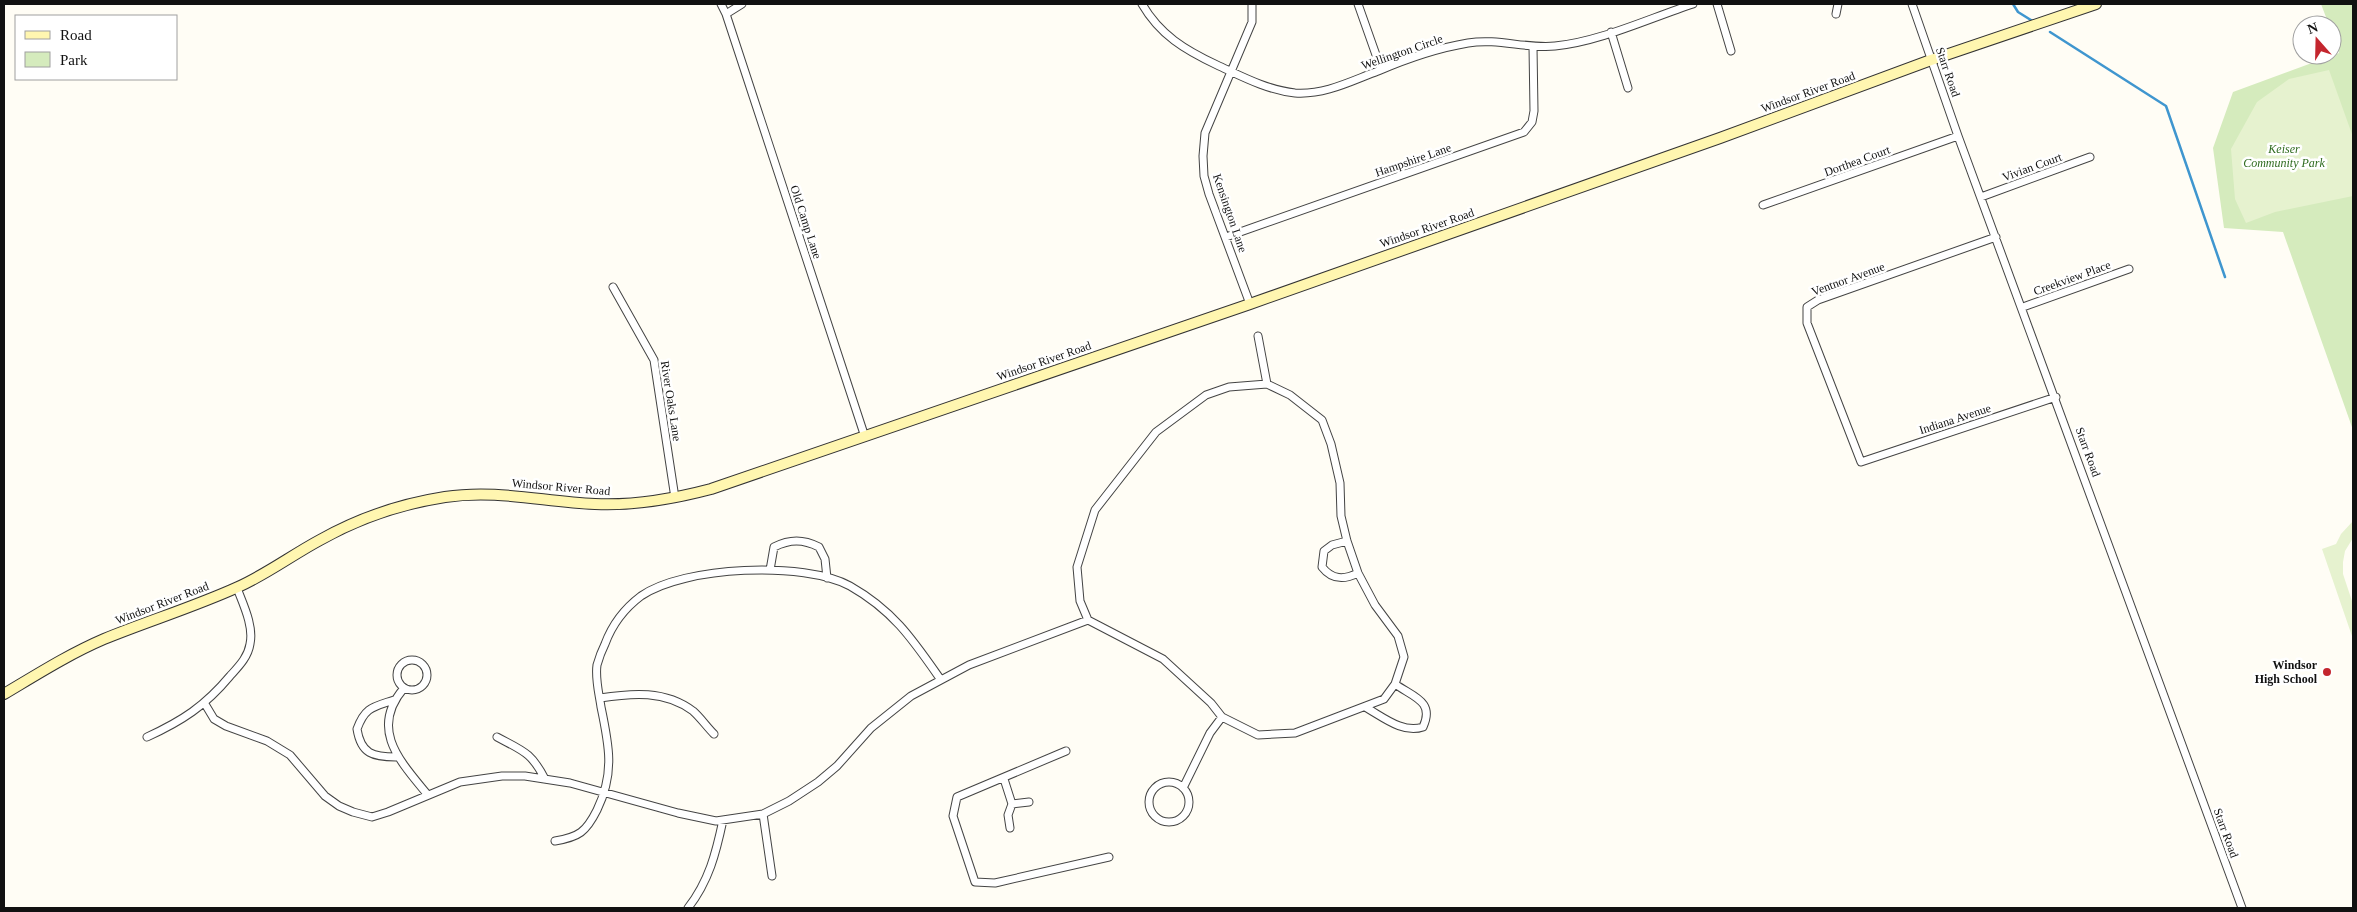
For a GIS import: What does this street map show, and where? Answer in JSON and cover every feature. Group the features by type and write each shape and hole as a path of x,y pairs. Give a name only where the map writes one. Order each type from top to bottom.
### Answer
{"main road":[{"name":"Windsor River Road","path":"4,694 101,640 237,588 342,528 368,516 418,502 479,494 508,494 595,504 623,505 675,498 719,486 1250,304 1710,141 1931,60 2096,4"}],"street":[{"name":"Old Camp Lane","path":"721,4 726,14 865,437"},
{"path":"726,14 742,4"},
{"name":"Wellington Circle","path":"1142,4 1158,27 1172,41 1189,52 1277,90 1313,93 1332,90 1381,69 1470,42 1490,41 1533,47 1571,44 1692,4"},
{"name":"Kensington Lane","path":"1250,304 1209,194 1204,176 1203,156 1206,133 1233,72 1252,22 1252,4"},
{"path":"1358,4 1381,69"},
{"path":"1717,4 1731,51"},
{"path":"1836,14 1838,4"},
{"name":"Starr Road","path":"1912,4 1958,136 2056,397 2109,550 2242,908"},
{"path":"1611,32 1628,88"},
{"name":"Hampshire Lane","path":"1226,238 1524,132 1532,122 1534,111 1533,47"},
{"name":"Dorthea Court","path":"1763,206 1958,136"},
{"name":"Vivian Court","path":"1981,197 2090,157"},
{"name":"Ventnor Avenue","path":"1862,462 1807,323 1807,307 1818,300 1996,237"},
{"name":"Creekview Place","path":"2023,307 2129,270"},
{"name":"River Oaks Lane","path":"613,287 654,360 675,498"},
{"path":"1258,336 1268,384"},
{"path":"1268,384 1290,395 1322,420 1332,444 1340,482 1341,516 1358,573 1375,605 1398,636 1404,656 1395,684 1384,699 1366,708 1295,733 1258,735 1222,717 1212,703 1163,659 1088,620 1080,600 1077,567 1095,510 1156,432 1206,395 1229,387 1268,384"},
{"name":"Indiana Avenue","path":"1862,462 2056,397"},
{"path":"770,570 774,547 796,540 809,542 819,547 825,559 827,578"},
{"path":"1347,541 1332,545 1324,551 1322,567 1328,574 1336,578 1349,577 1358,573"},
{"path":"555,841 572,838 583,832 591,823 605,793 610,761 600,698 598,665 606,641 620,616 641,596 667,583 688,578 752,569 814,573 849,586 888,612 908,633 941,680"},
{"path":"147,737 175,724 205,704 245,659 251,643 250,626 237,588"},
{"path":"205,704 214,719 226,726 267,741 290,755 325,796 339,806 372,816 388,812 427,794 460,782 502,776 570,783 678,814 716,821 763,814 789,802 837,766 871,728 911,696 969,665 1088,620"},
{"path":"408,660 418,662 425,668 425,682 418,689 404,688 397,676 400,666 408,660"},
{"path":"1366,708 1401,727 1415,730 1423,727 1427,718 1427,708 1424,703 1395,684"},
{"path":"404,688 394,700 389,714 390,736 396,757 427,794"},
{"path":"600,698 632,693 652,694 693,711 714,734"},
{"path":"394,700 370,708 365,712 357,729 361,745 367,751 378,756 396,757"},
{"path":"1183,788 1210,733 1222,717"},
{"path":"497,737 530,755 545,779"},
{"path":"1066,751 1004,779 957,797 953,816 975,882 995,883 1109,857"},
{"path":"1004,779 1012,804 1008,815 1010,828"},
{"path":"1172,782 1183,788 1189,800 1186,814 1174,822 1167,822 1154,816 1148,804 1155,787 1172,782"},
{"path":"1012,804 1029,802"},
{"path":"763,814 772,876"},
{"path":"688,908 705,883 715,858 723,820"}],"green space":[{"name":"Keiser Community Park","path":"2321,4 2353,4 2353,430 2283,232 2224,228 2213,148 2233,92 2306,65 2342,65 2342,15 2325,15"},
{"path":"2329,70 2353,137 2353,196 2275,212 2246,223 2235,199 2231,149 2257,102 2289,79"},
{"path":"2353,521 2353,538 2345,551 2343,574 2353,604 2353,639 2322,549 2336,544 2341,534"}],"waterway":[{"path":"2013,4 2018,12 2034,22"},
{"path":"2050,32 2166,106 2225,277"}],"place":[{"name":"Windsor High School","path":"2327,672"}]}
